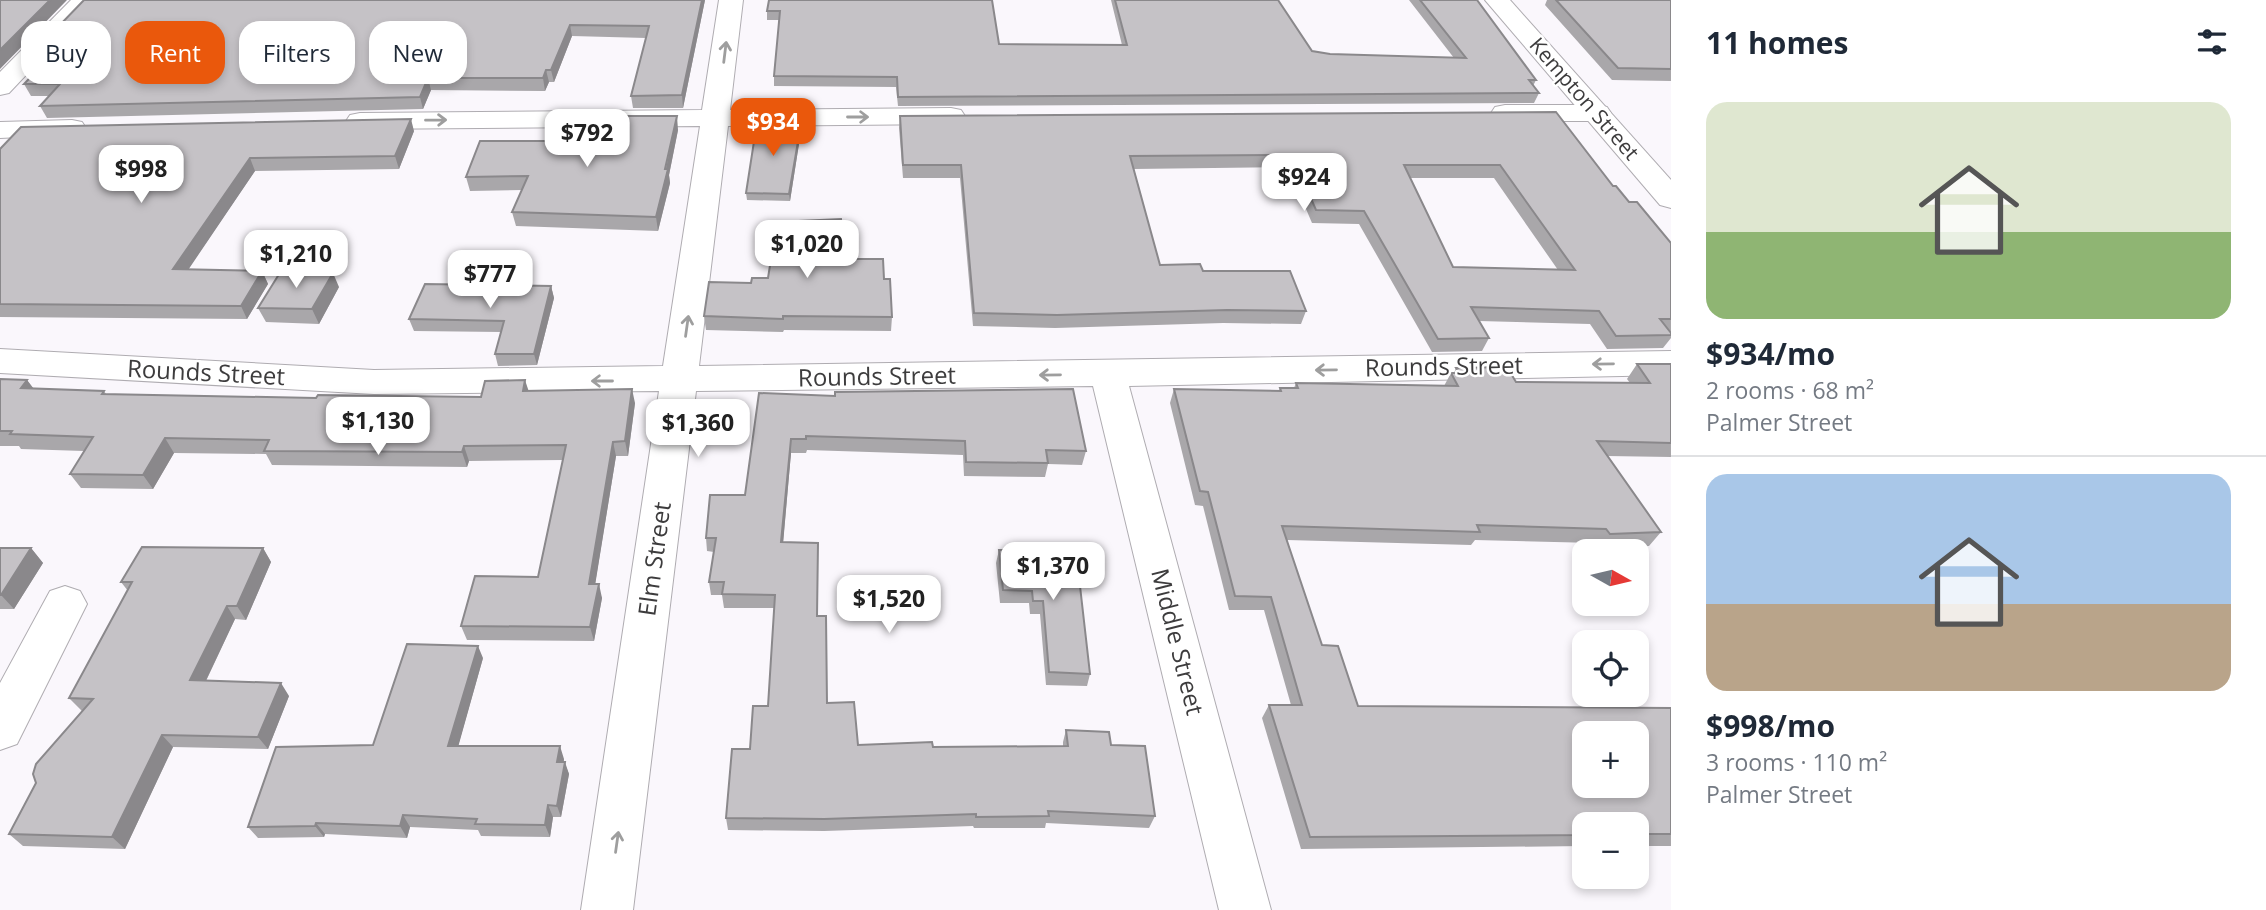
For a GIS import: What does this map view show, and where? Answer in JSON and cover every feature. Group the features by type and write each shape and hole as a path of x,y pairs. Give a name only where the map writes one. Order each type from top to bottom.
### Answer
{"street":[{"path":"0,87 85,0"},
{"name":"Elm Street","path":"607,910 731,0"},
{"name":"Kempton Street","path":"1497,0 1671,198"},
{"path":"1474,113 1597,113"},
{"path":"327,121 981,116"},
{"path":"0,130 95,127"},
{"name":"Rounds Street","path":"0,361 374,382 1108,374 1671,363"},
{"name":"Middle Street","path":"1108,374 1245,910"},
{"path":"0,729 65,604"}],"building":[{"path":"0,0 50,0 29,21 21,21 21,29 0,50"},
{"path":"84,0 702,0 682,95 631,96 649,26 570,25 551,70 546,70 543,78 467,78 467,21 369,21 369,84 425,84 420,97 40,106 60,84 111,84 111,21 64,21"},
{"path":"769,0 992,0 999,44 1127,45 1115,0 1278,0 1312,51 1330,54 1466,58 1420,0 1477,0 1536,80 1529,80 1539,93 898,97 897,77 774,76 780,11 767,11"},
{"path":"1556,0 1671,0 1671,69 1618,68"},
{"path":"1556,112 1613,186 1616,186 1629,202 1637,202 1671,243 1671,319 1660,319 1671,335 1616,336 1599,311 1471,307 1489,338 1438,339 1364,211 1316,210 1292,155 1130,156 1160,265 1200,264 1203,271 1290,271 1306,311 1227,310 1057,315 974,313 961,165 903,165 900,116","holes":["1404,165 1500,165 1575,270 1453,267"]},
{"path":"605,116 677,116 656,217 512,212 528,176 466,177 480,141 597,141"},
{"path":"411,119 395,156 250,158 173,269 262,271 241,306 0,304 0,149 21,127"},
{"path":"757,122 801,124 789,194 746,193"},
{"path":"841,219 845,259 883,259 884,279 890,279 892,317 783,316 783,319 704,316 709,282 751,283 752,278 768,278 777,222"},
{"path":"281,271 333,273 312,309 258,308"},
{"path":"425,284 551,286 534,354 495,354 504,321 409,319"},
{"path":"1637,364 1671,364 1671,443 1597,441 1661,532 1610,534 1606,529 1477,525 1480,532 1282,526 1322,645 1338,646 1358,706 1671,708 1671,834 1649,834 1649,812 1572,812 1572,835 1310,837 1269,705 1302,705 1271,597 1235,596 1208,492 1200,491 1174,389 1281,391 1280,388 1298,388 1296,383 1458,386 1451,373 1459,373 1456,368 1507,367 1516,382 1650,383"},
{"path":"0,379 27,380 21,388 104,391 102,394 316,398 318,395 481,397 485,381 525,380 523,391 632,389 625,441 613,442 589,584 599,584 590,627 461,626 475,576 538,577 566,445 464,446 462,452 264,451 269,440 165,438 143,475 70,474 93,437 10,434 12,431 0,431"},
{"path":"1073,389 1086,451 1046,450 1048,463 966,462 965,441 806,436 806,439 791,439 781,542 818,543 817,616 826,616 827,703 854,702 858,745 932,742 933,747 1068,746 1066,730 1109,732 1111,745 1145,746 1155,816 1048,811 1049,816 976,817 976,814 824,819 726,818 732,749 750,749 753,706 768,706 775,595 722,594 724,582 709,582 716,538 706,538 710,495 745,495 759,393 835,396 835,392"},
{"path":"142,547 263,548 237,606 227,606 190,680 281,683 258,737 162,735 112,837 9,834 36,783 33,774 36,764 93,699 69,698 132,582 121,582"},
{"path":"0,548 31,548 1,595 0,595"},
{"path":"999,550 1076,551 1090,674 1049,672 1043,601 1033,601 1032,591 1003,590"},
{"path":"407,644 478,646 448,746 560,746 557,762 565,762 557,806 548,805 545,825 475,824 477,819 403,815 400,826 316,823 315,826 248,827 276,747 373,745"}]}
